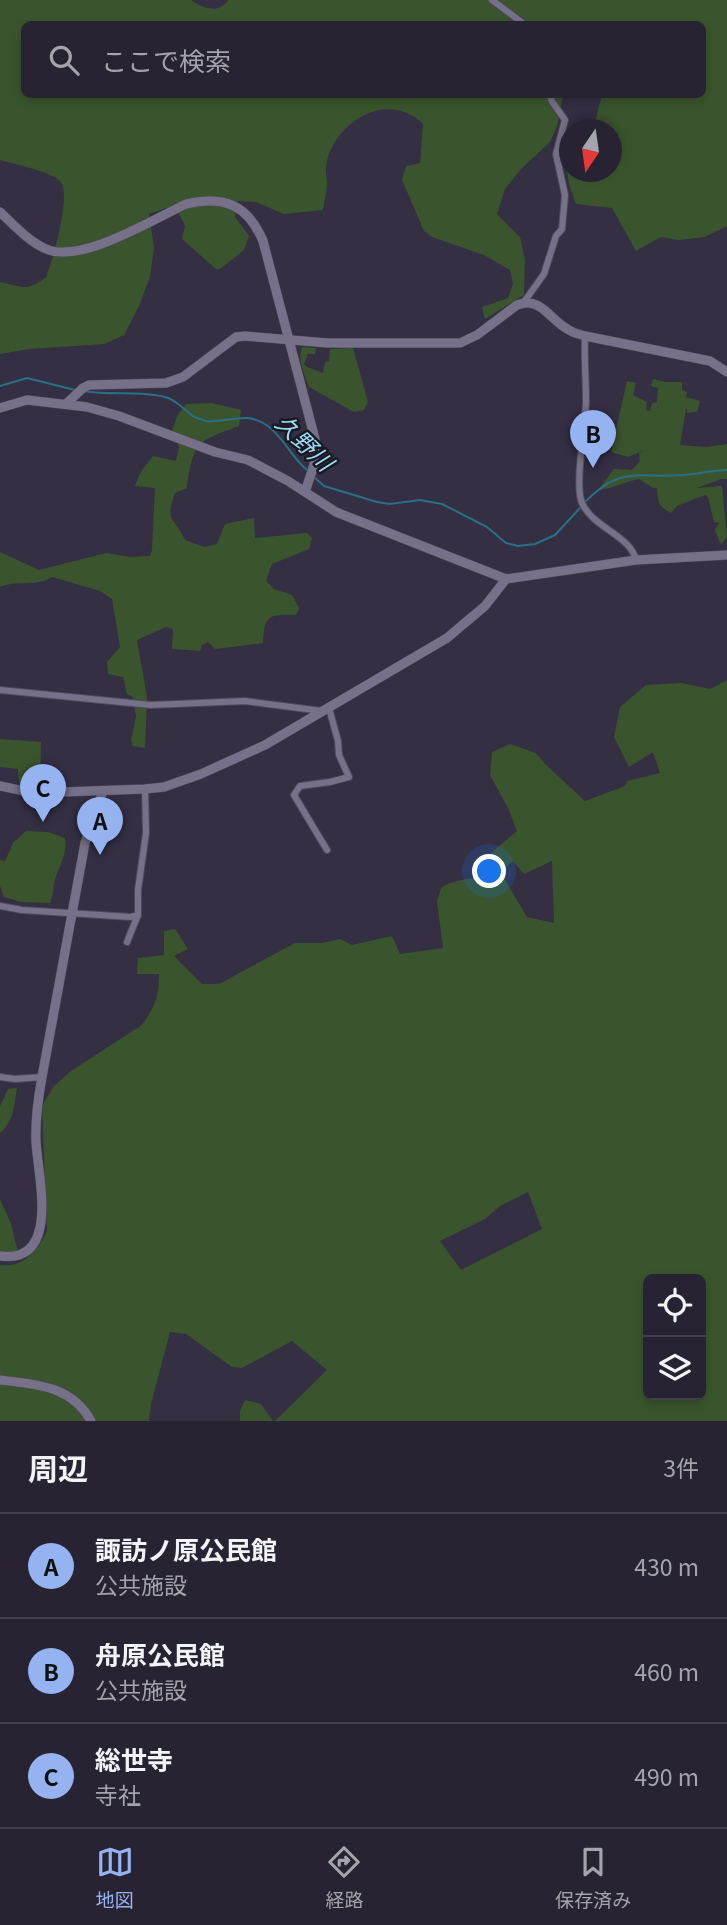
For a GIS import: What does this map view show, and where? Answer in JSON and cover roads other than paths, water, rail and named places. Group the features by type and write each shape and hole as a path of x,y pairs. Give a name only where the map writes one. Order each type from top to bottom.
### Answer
{"street":[{"path":"492,0 520,21"},
{"path":"524,302 544,274 556,236 562,229 565,208 565,195 555,154 565,120 551,98"},
{"path":"0,212 21,232 45,249 74,253 93,247 186,204 210,200 228,203 244,213 258,230 290,339 315,439 314,465 307,488"},
{"path":"66,404 82,388 89,385 166,383 183,377 236,337 254,336 327,343 460,343 477,335 524,302 542,306 568,330 584,336 710,360 727,372"},
{"path":"584,336 586,400 580,500 588,513 628,544 636,560"},
{"path":"0,408 27,400 103,411 215,452 248,460 307,488 336,512 506,579 636,560 727,555"},
{"path":"0,786 34,793 103,792 164,787 183,782 265,745 447,638 485,606 506,579"},
{"path":"0,690 150,705 245,701 326,710"},
{"path":"326,710 338,741 339,755 349,777 300,786 294,795 327,850"},
{"path":"127,942 138,915 138,890 146,833 145,789"},
{"path":"0,1256 12,1257 28,1250 40,1233 42,1217 36,1140 41,1077 85,843 103,792"},
{"path":"0,906 22,910 131,917 138,915"},
{"path":"0,1077 41,1077"},
{"path":"0,1380 55,1389 71,1396 82,1406 91,1421"}],"waterway":[{"name":"久野川","path":"0,386 27,378 75,390"},
{"name":"久野川","path":"84,391 165,397 200,420 245,418 260,421 274,431 307,470"},
{"name":"久野川","path":"584,503 597,491 620,478 727,470"},
{"name":"久野川","path":"314,477 324,486 377,502 390,504 420,500 442,504 487,527 506,543 518,546 535,544 555,535 580,508"}],"place":[{"name":"舟原公民館","path":"593,468"},
{"name":"総世寺","path":"43,822"},
{"name":"諏訪ノ原公民館","path":"100,855"}]}
